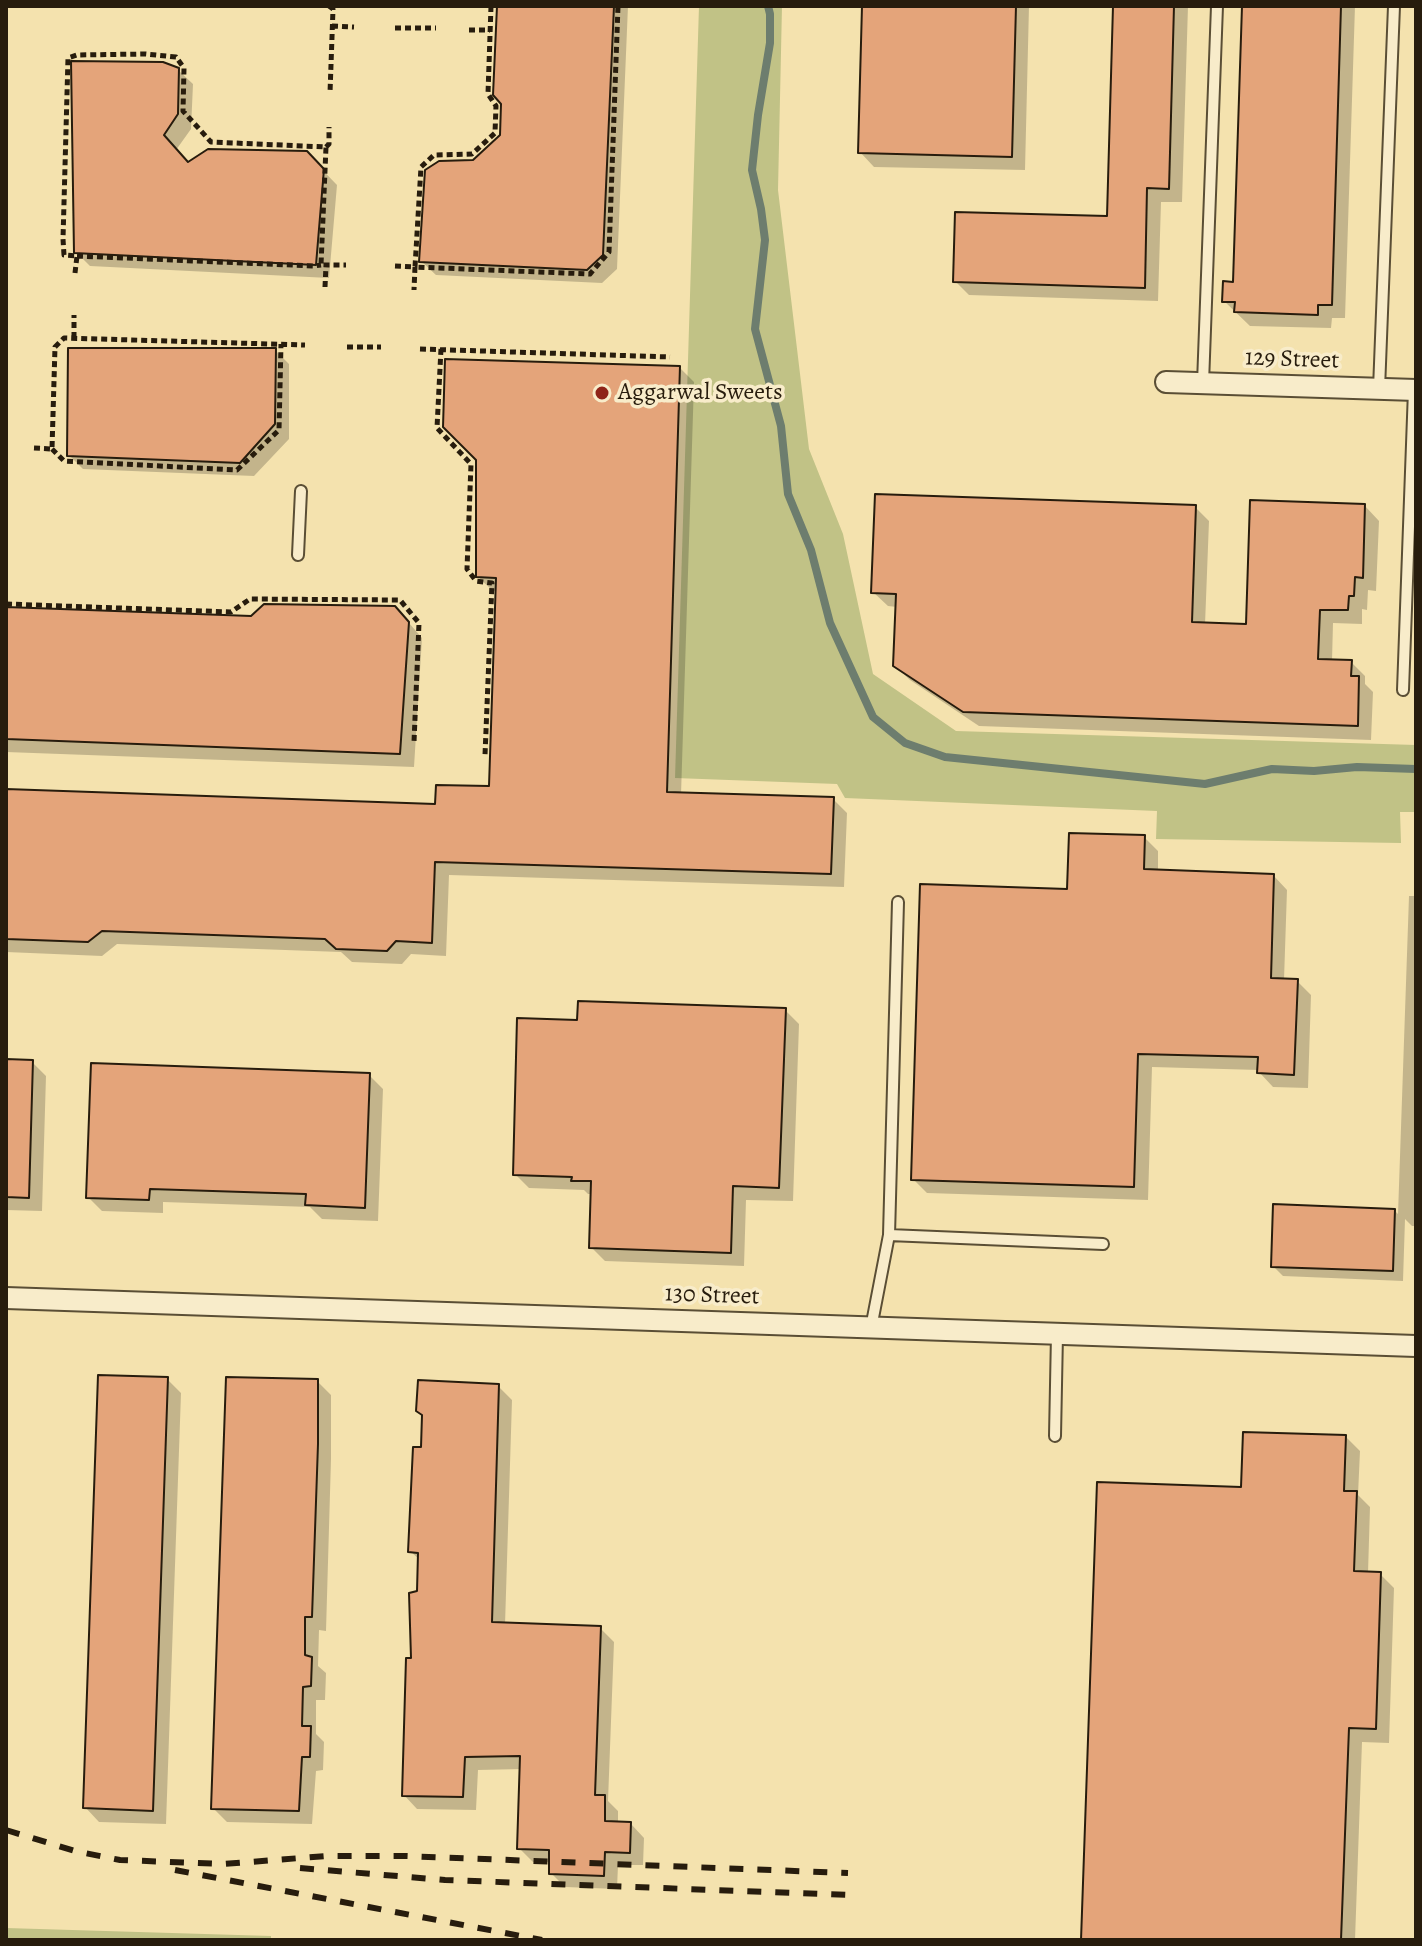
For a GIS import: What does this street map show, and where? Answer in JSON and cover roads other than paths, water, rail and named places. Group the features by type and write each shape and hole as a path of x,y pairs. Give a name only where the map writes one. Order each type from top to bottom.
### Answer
{"street":[{"name":"129 Street","path":"1166,382 1415,390"},
{"name":"130 Street","path":"6,1298 1416,1346"}],"lane":[{"path":"1203,383 1217,6"},
{"path":"1379,389 1394,6"},
{"path":"1403,690 1415,390"},
{"path":"298,555 301,491"},
{"path":"871,1328 889,1235 898,902"},
{"path":"889,1235 1103,1244"},
{"path":"1055,1436 1057,1334"}],"waterway":[{"path":"768,6 770,43 752,170 765,240 755,329 781,426 788,494 811,550 830,623 873,717 905,743 945,757 1205,784 1272,769 1416,769"}],"railway":[{"path":"6,1830 75,1851 120,1860 224,1864 326,1856 405,1856 848,1873"},
{"path":"300,1868 445,1880 849,1895"},
{"path":"175,1870 542,1940"}],"place":[{"name":"Aggarwal Sweets","path":"602,393"}]}
